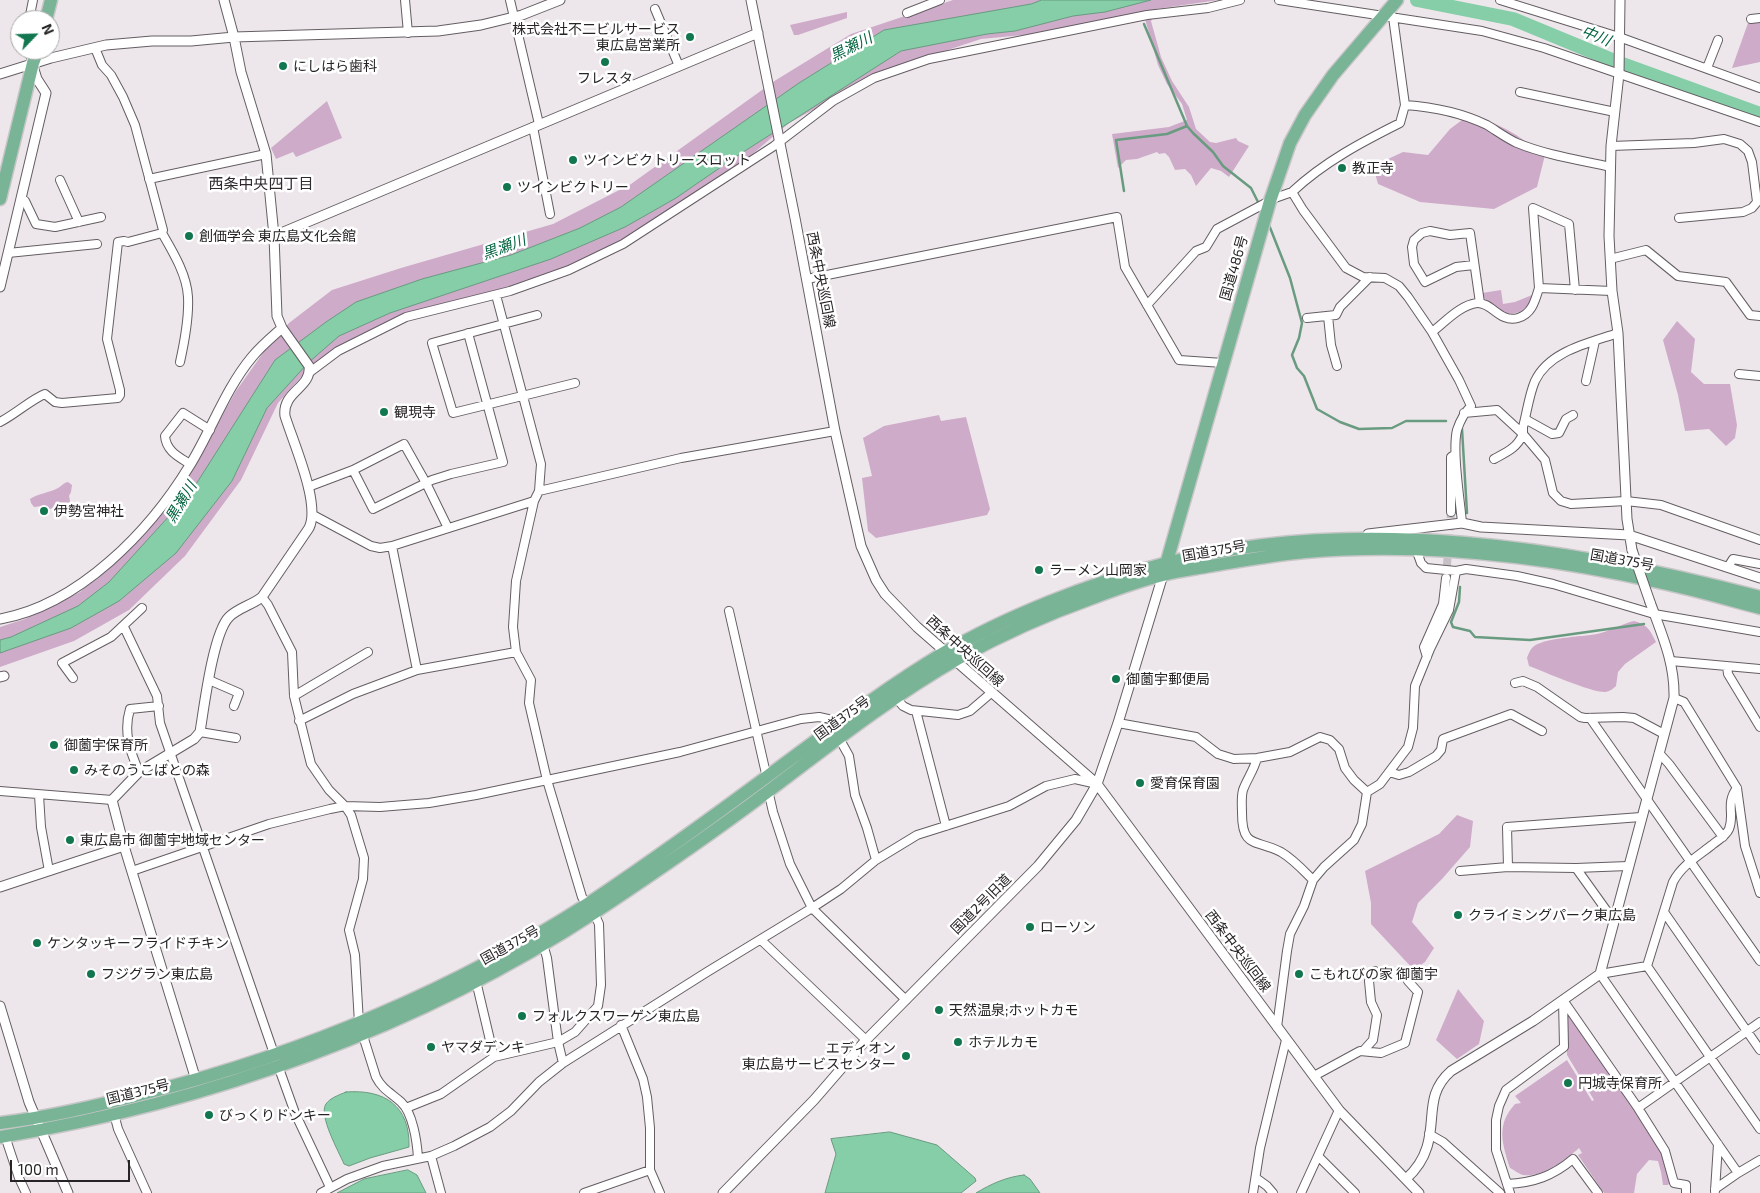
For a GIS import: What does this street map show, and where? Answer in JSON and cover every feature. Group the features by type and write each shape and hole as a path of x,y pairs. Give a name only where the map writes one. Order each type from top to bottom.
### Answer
{"highway":[{"name":"国道486号","path":"1165,569 1222,363 1270,201 1290,143 1305,115 1333,75 1388,15 1397,0"},
{"path":"1,193 34,60"},
{"name":"国道375号","path":"361,1028 590,909 690,849 768,791 904,678 950,656 1165,569 1242,548 1299,542 1406,539 1546,552 1655,570 1760,597"},
{"name":"国道375号","path":"1165,569 1301,552 1416,550 1546,561 1658,582 1760,608"},
{"name":"国道375号","path":"0,1123 38,1124 114,1114 193,1093 476,981 543,944 766,776 896,698 950,656"},
{"name":"国道375号","path":"2,1137 38,1124 126,1098 277,1060"}],"street":[{"path":"224,0 241,72 266,154 274,236 278,316 282,328 310,369"},
{"path":"405,0 408,33"},
{"path":"510,0 536,126 550,214"},
{"path":"0,74 33,63 106,45 234,37 408,33 481,26 514,17 560,0"},
{"name":"西条中央巡回線","path":"752,0 766,80 780,142 836,431 861,546 872,572 886,594 898,608 991,693 1098,784 1339,1110 1419,1193"},
{"path":"907,13 940,0"},
{"path":"0,791 112,800 139,772 194,739 200,732 211,666 224,623 231,616 254,604 262,597 312,522 313,515 308,487 284,408 288,399 307,380 310,369 338,351 406,317 496,295 570,270 623,244 729,177 780,142 833,101 874,78 929,59 1147,16 1208,8 1240,0"},
{"path":"1279,0 1388,15 1482,31 1544,48 1760,122"},
{"path":"1500,0 1620,37 1760,88"},
{"path":"1620,0 1619,74 1611,146 1610,259 1618,334 1626,501 1632,550 1671,661 1675,680 1674,698 1600,974 1738,1172"},
{"path":"655,9 679,66"},
{"path":"1147,305 1196,251 1206,247 1217,229 1270,201 1292,192 1353,147 1400,123 1405,105 1388,15"},
{"path":"1751,19 1760,18"},
{"path":"274,236 758,33"},
{"path":"1707,68 1718,40"},
{"path":"95,48 102,65 123,97 132,118 163,230 162,233 183,275 188,296 180,362"},
{"path":"0,287 46,93 37,80 32,60"},
{"path":"1520,92 1615,112"},
{"path":"1405,105 1431,107 1455,112 1485,124 1517,142 1554,154 1611,167"},
{"path":"1611,146 1694,143 1724,139 1740,144 1748,151 1752,162 1757,202 1752,208 1743,212 1679,218"},
{"path":"149,179 266,154"},
{"path":"60,180 79,222"},
{"path":"1292,192 1346,268 1363,277 1386,278 1399,286 1432,332 1459,380 1471,406 1464,413 1457,430 1456,454 1462,523"},
{"path":"25,201 36,224 55,227 101,217"},
{"path":"1432,332 1460,310 1475,304 1483,303 1498,314 1511,320 1524,316 1532,309 1539,288 1533,208 1569,224 1575,290"},
{"path":"807,279 1117,216 1126,267 1179,360 1222,363"},
{"path":"1474,265 1456,268 1425,282 1414,264 1412,247 1414,240 1422,233 1430,231 1450,235 1470,233 1480,303"},
{"path":"0,422 45,394 55,402 62,403 118,398 120,390 107,339 118,242 124,240 128,242 162,233"},
{"path":"8,254 97,244"},
{"path":"1610,259 1646,250 1678,276 1726,282 1750,316 1760,316"},
{"path":"1307,318 1336,315 1340,307 1370,277"},
{"path":"1539,288 1612,291"},
{"path":"406,1108 441,1094 494,1057 566,1039 598,1006 600,998 599,924 582,897 547,780 529,704 531,680 516,652 513,627 516,581 534,501 538,491 540,464 496,295"},
{"path":"537,315 432,343 453,413 575,384"},
{"path":"1328,316 1331,346 1337,366"},
{"path":"0,619 45,604 87,579 131,542 178,485 245,367 262,346 282,328"},
{"path":"353,470 372,509 426,483 450,474 503,462 468,334"},
{"path":"1494,459 1512,450 1524,434 1525,419 1534,383 1540,372 1551,361 1568,352 1618,334"},
{"path":"1586,381 1595,341"},
{"path":"1739,374 1760,376"},
{"path":"1464,413 1497,410 1524,434 1545,460 1553,492 1561,501 1571,504 1626,501 1661,505 1760,540"},
{"path":"190,464 171,452 165,436 183,413 210,430"},
{"path":"1525,419 1552,434 1558,433 1566,419 1574,415"},
{"path":"538,491 681,458 836,431"},
{"path":"308,487 353,470 404,444 448,528"},
{"path":"1451,512 1451,457 1456,454"},
{"path":"313,515 371,546 380,548 392,546 534,501"},
{"path":"1357,539 1366,534 1462,523 1480,527 1629,535 1760,578"},
{"path":"392,546 417,670"},
{"path":"1416,550 1426,568 1456,571 1466,569 1516,576 1553,584 1654,614 1760,632"},
{"path":"1728,567 1733,559 1760,564"},
{"name":"国道2号旧道","path":"723,1193 814,1100 866,1040 1038,866 1076,820 1098,784 1165,569"},
{"path":"1277,1027 1290,934 1304,906 1313,880 1324,867 1354,840 1362,824 1368,792 1380,784 1408,747 1413,728 1415,686 1449,610 1456,571"},
{"path":"1427,657 1424,648 1443,604 1446,578"},
{"path":"262,597 292,652 294,696 311,764 329,790 351,815 364,858 363,879 349,930 355,955 361,1028 380,1086 406,1108 417,1140 418,1158"},
{"path":"73,678 62,663 112,637 142,608"},
{"path":"729,611 757,732 768,791 790,864 812,908 906,1000"},
{"path":"124,627 157,696 160,722 170,753 204,846 295,1113 330,1188"},
{"path":"294,696 368,652"},
{"path":"299,721 353,694 417,670 516,652"},
{"path":"1671,661 1760,669"},
{"path":"1727,666 1728,674 1760,727"},
{"path":"209,680 239,693 234,706"},
{"path":"1515,683 1523,681 1537,687 1580,717 1623,716 1634,718 1664,734"},
{"path":"896,698 903,706 911,710 949,715 970,712 991,693"},
{"path":"1674,698 1684,702 1737,788 1745,846 1760,893"},
{"path":"139,772 132,755 126,731 130,709 159,706"},
{"path":"916,711 946,826"},
{"path":"1390,772 1400,775 1410,772 1436,756 1441,750 1443,739 1511,714 1542,731"},
{"path":"132,871 269,824 345,806 380,807 429,804 680,752 819,717 828,719 849,756 855,795 876,860"},
{"path":"1590,718 1760,961"},
{"path":"1118,723 1196,737 1218,754 1234,759 1257,758 1290,752 1320,738 1330,740 1338,749 1345,768 1354,780 1368,792"},
{"path":"200,732 236,738"},
{"path":"1659,752 1723,837"},
{"path":"1257,758 1254,769 1242,792 1242,828 1246,838 1282,853 1313,880"},
{"path":"321,1193 383,1166 430,1156 490,1127 511,1111 539,1082 563,1063 620,1025 812,908 841,889 876,860 918,835 1009,806 1046,786 1075,779 1098,784"},
{"path":"1647,966 1678,873 1690,861 1723,837 1730,828 1731,796 1737,788"},
{"path":"39,795 41,827 49,871"},
{"path":"112,800 124,846 196,1080"},
{"path":"1508,867 1506,827 1641,818"},
{"path":"0,887 124,846"},
{"path":"1460,871 1508,867 1576,868 1628,866"},
{"path":"1576,868 1614,921"},
{"path":"1664,912 1760,1050"},
{"path":"761,940 866,1040"},
{"path":"543,944 547,958 558,1042 563,1063"},
{"path":"1406,1179 1418,1167 1427,1146 1434,1093 1441,1080 1450,1071 1532,1021 1600,974 1647,966"},
{"path":"1647,966 1760,1129"},
{"path":"1363,1051 1373,1040 1377,1015 1371,1002 1369,981 1375,971"},
{"path":"476,981 494,1057"},
{"path":"1314,1076 1360,1051 1381,1052 1405,1043 1418,992 1408,981"},
{"path":"1563,1000 1638,1108 1665,1151 1674,1183 1686,1185 1686,1193"},
{"path":"1510,1193 1496,1150 1496,1120 1499,1106 1506,1090 1564,1047 1563,1000"},
{"path":"0,1006 38,1124 68,1193"},
{"path":"1638,1108 1760,1022"},
{"path":"620,1025 643,1079 650,1128 650,1170 660,1193"},
{"path":"1253,1193 1260,1148 1286,1040"},
{"path":"1300,1193 1339,1110"},
{"path":"114,1114 128,1153 147,1193"},
{"path":"1429,1134 1443,1142 1500,1193"},
{"path":"2,1137 26,1193"},
{"path":"1715,1191 1718,1144"},
{"path":"430,1156 441,1193"},
{"path":"1318,1157 1355,1193"},
{"path":"1507,1184 1536,1181 1560,1170 1573,1159 1598,1193"},
{"path":"1715,1191 1738,1172 1760,1160"},
{"path":"584,1193 650,1170"},
{"path":"1256,1178 1273,1193"}],"shaded area":[{"path":"953,0 1219,0 1156,9 1076,30 981,39 884,71 789,123 716,185 641,232 562,273 400,317 357,336 317,363 301,377 278,403 241,480 185,556 129,610 74,641 0,667 0,627 25,619 80,592 145,534 178,492 236,391 268,346 289,323 332,290 553,224 631,184 776,80 851,34"},
{"path":"1042,0 1151,0 1105,12 1073,16 1015,31 987,34 901,51 737,156 676,198 625,227 551,259 390,313 339,336 308,363 267,408 232,481 176,553 119,601 71,628 0,653 0,640 11,637 78,606 109,582 191,492 275,360 356,302 422,279 511,255 580,228 621,207 799,83 884,30 1031,4"},
{"path":"847,12 847,18 798,35 794,35 790,25"},
{"path":"1153,18 1151,21 1161,57 1172,81 1189,107 1196,129 1210,142 1216,143 1236,138 1238,141 1249,146 1229,177 1221,171 1211,168 1196,186 1191,175 1185,169 1175,170 1165,153 1159,154 1157,152 1137,159 1126,160 1118,168 1112,134 1169,127 1187,120 1182,104 1167,84 1158,65 1145,19"},
{"path":"1760,22 1760,62 1732,68 1748,23"},
{"path":"327,101 342,138 296,157 293,152 276,159 271,148"},
{"path":"1474,119 1483,120 1502,127 1545,155 1537,187 1494,209 1420,202 1378,184 1373,166 1403,152 1428,155 1450,129 1462,120 1472,123"},
{"path":"1501,290 1503,304 1515,302 1532,295 1533,300 1521,311 1510,313 1500,310 1482,296 1482,293"},
{"path":"1677,321 1695,339 1691,372 1704,384 1730,384 1737,425 1735,438 1726,446 1709,429 1685,431 1678,395 1663,340"},
{"path":"939,415 941,421 966,417 990,509 987,515 876,538 868,531 862,478 872,476 863,438 884,426"},
{"path":"68,482 72,485 69,496 72,511 68,516 59,508 34,507 31,503 30,499 33,497 55,490"},
{"path":"1634,621 1648,628 1656,642 1625,664 1618,672 1616,686 1609,691 1590,689 1529,666 1527,657 1531,649 1537,644 1597,634"},
{"path":"1457,815 1473,821 1470,847 1418,903 1412,922 1434,948 1425,962 1414,970 1371,924 1371,903 1365,871 1439,834"},
{"path":"1458,989 1484,1021 1479,1044 1457,1059 1436,1040"},
{"path":"1566,1012 1629,1099 1663,1155 1671,1180 1668,1185 1663,1185 1658,1161 1649,1160 1637,1174 1634,1193 1604,1193 1578,1155 1582,1153 1579,1148 1561,1163 1538,1174 1523,1175 1510,1168 1502,1134 1505,1119 1509,1112 1515,1104 1521,1103 1515,1096 1567,1060 1592,1101 1594,1100 1567,1055"},
{"path":"346,1092 372,1094 383,1097 392,1103 400,1111 405,1121 409,1147 349,1166 344,1164 327,1125 324,1109 330,1100"},
{"path":"890,1132 937,1145 975,1178 976,1181 961,1193 825,1193 836,1154 831,1139"},
{"path":"408,1170 417,1175 426,1193 337,1193 364,1179"},
{"path":"1024,1175 1030,1179 1040,1193 976,1193 999,1181"}],"waterway":[{"name":"中川","path":"1417,0 1513,19 1617,62 1760,114"},
{"path":"1144,24 1187,126 1213,152 1223,166 1251,188 1258,202"},
{"path":"1124,191 1116,140 1167,134 1187,126"},
{"path":"1269,225 1290,278 1302,323 1299,338 1292,355 1297,368 1304,376 1317,409 1340,422 1359,429 1392,428 1406,421 1446,421"},
{"path":"1462,429 1467,513"},
{"path":"1460,587 1459,602 1451,622 1453,627 1470,631 1475,637 1530,640 1644,624"}],"tunnel":[{"path":"1446,578 1451,512"}],"place":[{"name":"株式会社不二ビルサービス 東広島営業所","path":"690,37"},
{"name":"フレスタ","path":"605,62"},
{"name":"にしはら歯科","path":"283,66"},
{"name":"ツインビクトリースロット","path":"573,160"},
{"name":"教正寺","path":"1342,168"},
{"name":"ツインビクトリー","path":"507,187"},
{"name":"創価学会 東広島文化会館","path":"189,236"},
{"name":"観現寺","path":"384,412"},
{"name":"伊勢宮神社","path":"44,511"},
{"name":"ラーメン山岡家","path":"1039,570"},
{"name":"御薗宇郵便局","path":"1116,679"},
{"name":"御薗宇保育所","path":"54,745"},
{"name":"みそのうこばとの森","path":"74,770"},
{"name":"愛育保育園","path":"1140,783"},
{"name":"東広島市 御薗宇地域センター","path":"70,840"},
{"name":"クライミングパーク東広島","path":"1458,915"},
{"name":"ローソン","path":"1030,927"},
{"name":"ケンタッキーフライドチキン","path":"37,943"},
{"name":"フジグラン東広島","path":"91,974"},
{"name":"こもれびの家 御薗宇","path":"1299,974"},
{"name":"天然温泉;ホットカモ","path":"939,1010"},
{"name":"フォルクスワーゲン東広島","path":"522,1016"},
{"name":"ホテルカモ","path":"958,1042"},
{"name":"ヤマダデンキ","path":"431,1047"},
{"name":"エディオン 東広島サービスセンター","path":"906,1056"},
{"name":"円城寺保育所","path":"1568,1083"},
{"name":"びっくりドンキー","path":"209,1115"}],"district":[{"name":"西条中央四丁目","path":"261,184"}],"water label":[{"name":"黒瀬川","path":"851,47"},
{"name":"黒瀬川","path":"504,247"},
{"name":"黒瀬川","path":"181,502"}]}
